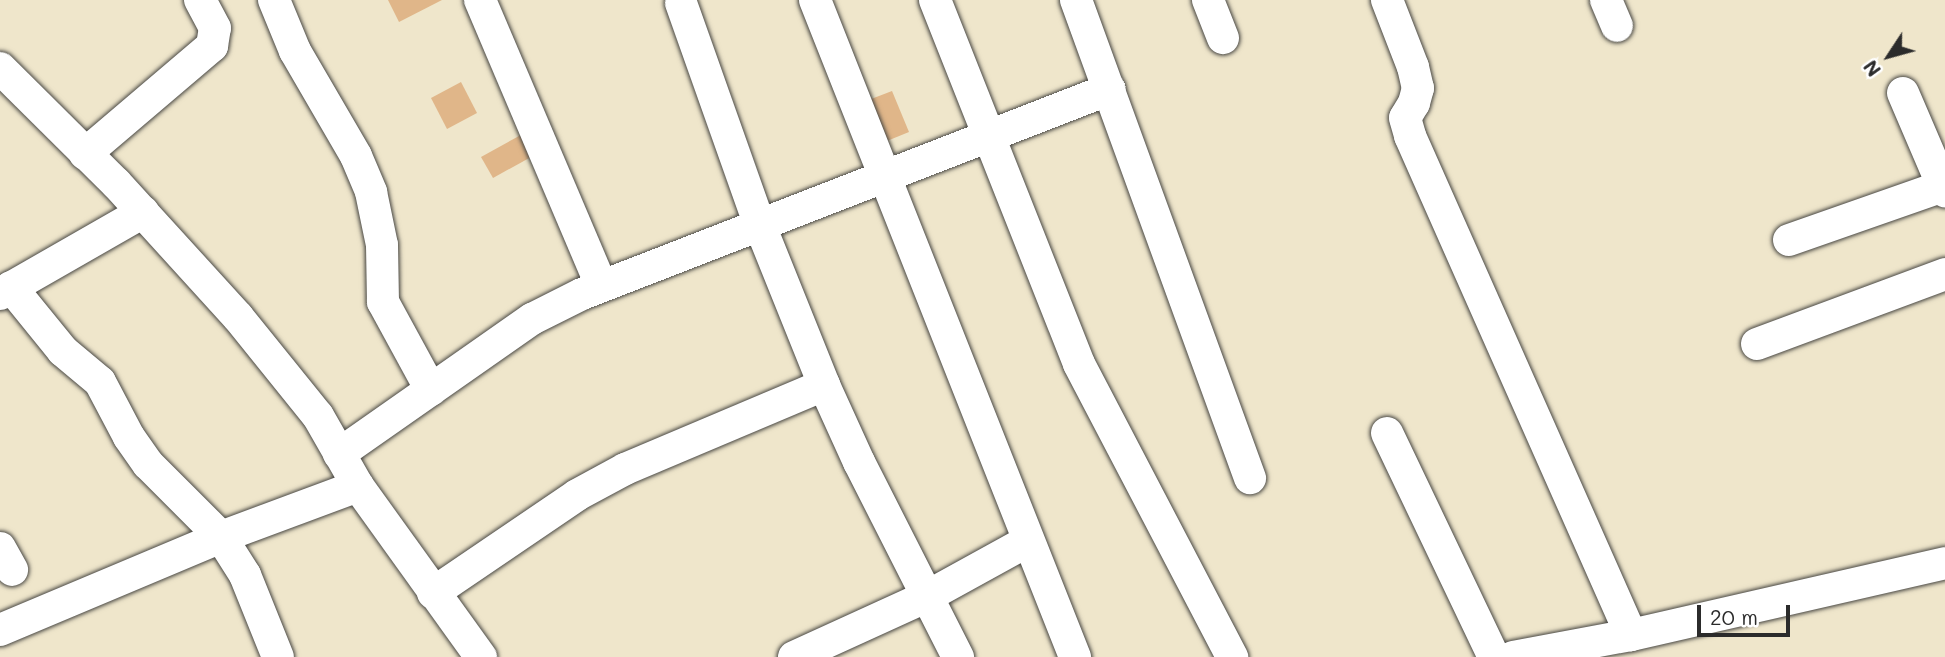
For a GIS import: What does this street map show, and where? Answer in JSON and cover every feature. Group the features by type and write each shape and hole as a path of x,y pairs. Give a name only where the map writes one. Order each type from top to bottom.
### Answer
{"street":[{"path":"85,154 212,46 215,28 200,0"},
{"path":"274,0 295,51 356,156 371,192 382,245 383,302 431,390"},
{"path":"480,0 601,285"},
{"path":"815,0 1075,657"},
{"path":"934,0 1079,364 1232,657"},
{"path":"1076,0 1251,478"},
{"path":"1208,0 1223,38"},
{"path":"1387,0 1413,67 1418,88 1414,103 1405,118 1410,136 1631,635"},
{"path":"681,3 759,223 824,385 859,462 957,657"},
{"path":"0,68 143,212 254,337 318,416 358,486 481,657"},
{"path":"339,454 532,319 601,285 1110,89"},
{"path":"1789,240 1944,188 1903,93"},
{"path":"143,212 6,291 63,351 100,383 128,437 148,464 221,537 244,575 278,657"},
{"path":"1757,344 1945,274"},
{"path":"433,593 577,495 613,475 824,385"},
{"path":"1387,433 1494,657"},
{"path":"0,630 221,537 358,486"},
{"path":"794,657 928,596 1028,541"},
{"path":"1513,657 1631,635 1945,563"}],"building":[{"path":"388,0 442,0 399,22"},
{"path":"461,82 477,113 447,129 431,98"},
{"path":"892,91 909,132 882,143 866,101"},
{"path":"539,125 551,146 493,178 481,157"}]}
